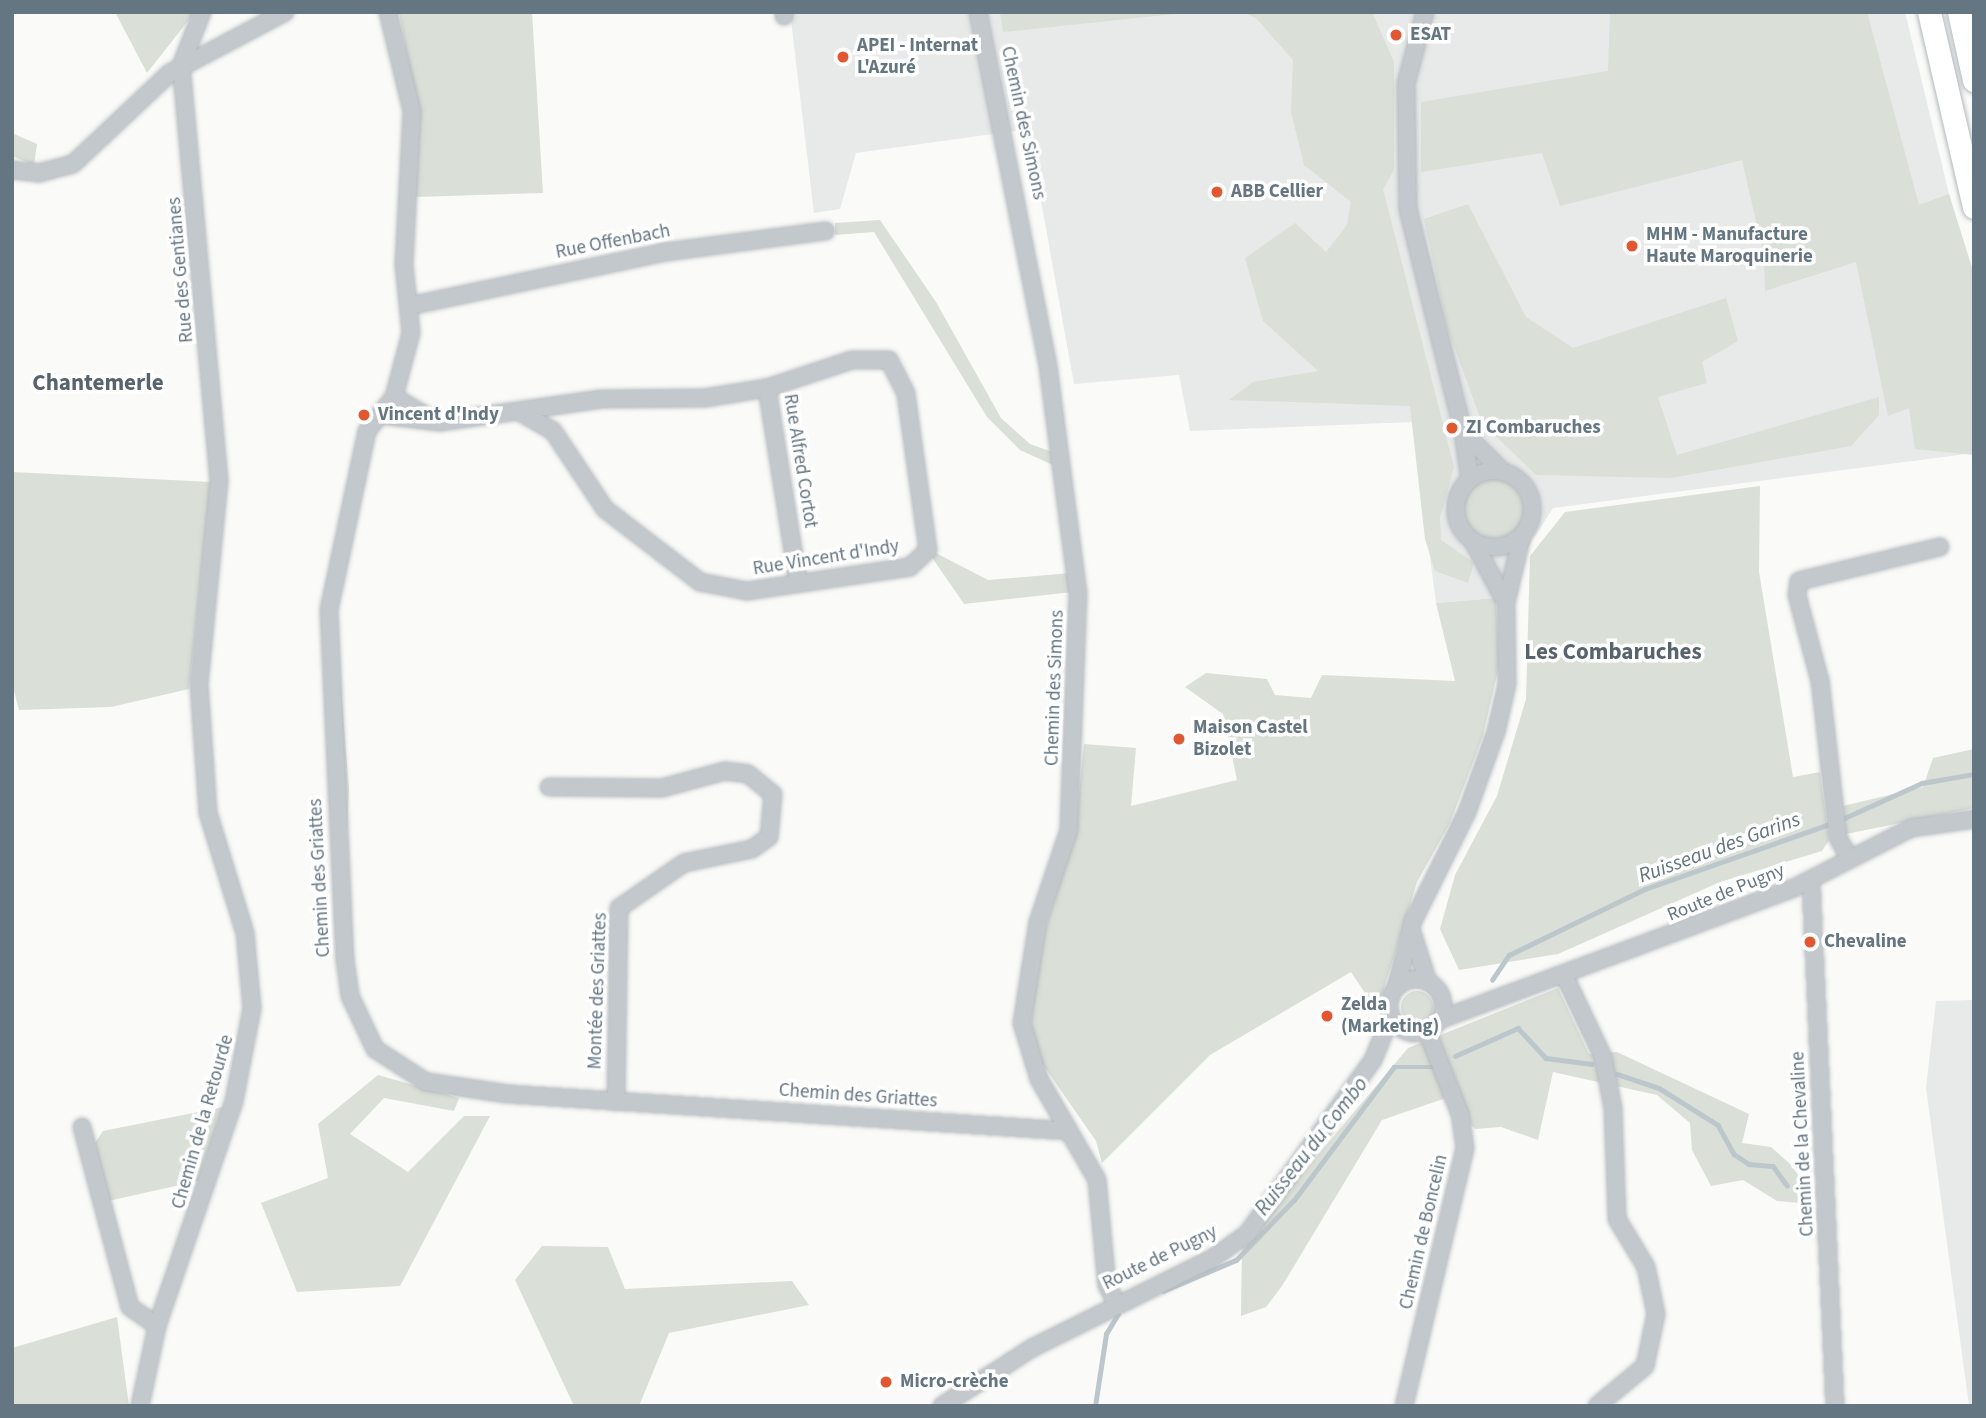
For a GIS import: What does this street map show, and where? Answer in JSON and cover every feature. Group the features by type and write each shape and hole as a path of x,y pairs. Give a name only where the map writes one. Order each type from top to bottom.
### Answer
{"highway":[{"path":"1929,12 1974,207"},
{"path":"1959,12 1974,80"}],"street":[{"path":"181,66 202,12"},
{"path":"12,170 39,173 73,164 181,66 285,12"},
{"name":"Chemin des Griattes","path":"388,12 412,111 404,265 411,333 394,397 368,431 329,610 350,996 375,1049 426,1082 615,1102 1069,1131"},
{"name":"Chemin des Simons","path":"978,12 1048,366 1078,593 1069,830 1038,922 1022,1007 1026,1046 1097,1180 1107,1285 1116,1304"},
{"path":"1425,12 1406,84 1408,209 1463,432 1470,479"},
{"name":"Rue des Gentianes","path":"181,66 218,470"},
{"name":"Rue Offenbach","path":"409,306 666,252 826,230"},
{"name":"Rue Vincent d'Indy","path":"382,415 440,422 569,405 705,398 767,388 852,360 889,360 906,394 929,530 928,550 910,567 747,591 700,582 605,509 553,431 522,413"},
{"name":"Rue Alfred Cortot","path":"767,388 798,582"},
{"path":"394,397 440,422"},
{"path":"553,431 569,405"},
{"path":"1413,921 1414,951 1428,982 1440,994 1426,1028 1391,1016 1396,988 1413,921 1467,812 1496,732 1507,684 1506,603 1522,536 1532,517 1530,495 1463,432"},
{"name":"Chemin de la Retourde","path":"140,1406 154,1320 234,1101 252,1008 245,933 208,813 203,754 199,684 215,572 218,470"},
{"path":"1503,472 1470,479 1458,496 1457,516 1474,541 1506,603"},
{"path":"1474,541 1504,546 1522,536"},
{"path":"1849,857 1838,838 1821,681 1797,595 1799,580 1940,547"},
{"name":"Montée des Griattes","path":"549,787 662,788 725,771 748,774 773,794 769,837 752,849 684,863 620,908 615,1102"},
{"name":"Route de Pugny","path":"1373,1060 1426,1028 1489,1001 1565,977 1811,880 1849,857 1911,828 1974,820"},
{"name":"Chemin de la Chevaline","path":"1811,880 1835,1406"},
{"path":"1565,977 1603,1056 1613,1108 1617,1219 1646,1267 1656,1314 1645,1366 1598,1406"},
{"path":"1396,988 1409,980 1428,982"},
{"name":"Route de Pugny","path":"1440,994 1489,1001"},
{"name":"Route de Pugny","path":"942,1406 1116,1304 1213,1258 1247,1234 1373,1060 1391,1016"},
{"name":"Chemin de Boncelin","path":"1404,1406 1465,1148 1460,1114 1426,1028"},
{"path":"82,1127 130,1307 154,1320"}],"shaded area":[{"path":"115,12 195,12 147,73"},
{"path":"399,12 532,12 543,193 415,197 417,109"},
{"path":"790,12 1905,12 1974,297 1974,453 1553,508 1496,598 1436,603 1412,422 1190,431 1179,375 1074,384 1028,129 856,153 840,209 814,213"},
{"path":"1000,12 1193,12 1003,32"},
{"path":"1242,12 1372,12 1394,62 1394,170 1383,189 1454,467 1440,518 1441,540 1474,563 1468,583 1435,571 1425,539 1410,406 1229,400 1253,382 1318,371 1263,321 1245,258 1295,223 1326,252 1347,225 1351,202 1304,165 1291,112 1293,60 1256,18"},
{"path":"1610,12 1867,12 1919,205 1949,194 1974,274 1974,455 1915,449 1909,408 1888,416 1856,262 1765,291 1764,256 1742,160 1560,206 1542,153 1421,172 1421,102 1608,71"},
{"path":"12,133 37,144 34,165 12,156"},
{"path":"1468,204 1526,317 1573,348 1726,298 1738,341 1702,362 1707,383 1658,397 1677,455 1879,397 1879,415 1851,446 1671,478 1536,475 1482,423 1447,327 1424,219"},
{"path":"880,220 936,302 1001,418 1030,444 1055,453 1057,467 1020,450 987,417 874,232 835,235 835,223"},
{"path":"12,472 211,482 189,689 111,707 19,710 12,683"},
{"path":"1494,479 1511,484 1519,492 1524,509 1519,526 1511,534 1494,539 1477,534 1469,526 1464,509 1469,492 1477,484"},
{"path":"1760,486 1759,572 1793,777 1820,772 1829,840 1822,851 1720,882 1558,954 1459,970 1440,929 1455,875 1497,796 1526,699 1530,556 1565,512"},
{"path":"934,552 988,580 1071,573 1073,592 964,604 931,556"},
{"path":"1496,598 1499,666 1483,736 1450,823 1417,882 1377,1011 1351,972 1210,1055 1102,1163 1096,1141 1032,1049 1031,979 1076,825 1084,744 1136,748 1131,806 1237,780 1223,714 1185,687 1206,673 1267,679 1275,695 1311,698 1322,675 1455,681 1436,603"},
{"path":"335,611 349,789 346,850"},
{"path":"1974,749 1974,808 1846,834 1843,806 1923,787 1933,758"},
{"path":"1558,988 1589,1054 1617,1052 1749,1114 1742,1143 1771,1147 1790,1164 1809,1189 1815,1232 1800,1203 1777,1201 1743,1180 1711,1186 1692,1150 1690,1123 1657,1095 1553,1072 1538,1140 1501,1127 1475,1129 1446,1098 1382,1120 1282,1286 1266,1307 1241,1316 1242,1245 1408,1048"},
{"path":"1417,991 1428,996 1433,1007 1428,1018 1417,1023 1406,1018 1401,1007 1406,996"},
{"path":"1974,1000 1974,1406 1969,1406 1926,1088 1936,1001"},
{"path":"378,1075 459,1098 454,1111 384,1098 350,1134 408,1172 464,1116 490,1116 400,1286 297,1292 261,1203 328,1178 318,1124"},
{"path":"223,1107 198,1181 108,1201 95,1143 103,1131"},
{"path":"542,1246 608,1247 625,1289 792,1281 809,1305 669,1333 639,1406 574,1406 515,1280"},
{"path":"117,1317 129,1406 12,1406 12,1348"}],"waterway":[{"name":"Ruisseau des Garins","path":"1840,820 1922,783 1974,774"},
{"name":"Ruisseau des Garins","path":"1492,980 1509,955 1645,889 1832,823"},
{"name":"Ruisseau du Combo","path":"1455,1056 1518,1028 1546,1058 1592,1064"},
{"name":"Ruisseau du Combo","path":"1163,1291 1236,1260 1294,1200 1394,1067 1433,1067"},
{"name":"Ruisseau du Combo","path":"1617,1074 1659,1088 1718,1125 1734,1154 1749,1164 1773,1166 1787,1185"},
{"name":"Ruisseau du Combo","path":"1095,1406 1106,1334 1118,1314"}],"place":[{"name":"ESAT","path":"1396,35"},
{"name":"APEI - Internat L'Azuré","path":"843,57"},
{"name":"ABB Cellier","path":"1217,192"},
{"name":"MHM - Manufacture Haute Maroquinerie","path":"1632,246"},
{"name":"Vincent d'Indy","path":"364,415"},
{"name":"ZI Combaruches","path":"1452,428"},
{"name":"Maison Castel Bizolet","path":"1179,739"},
{"name":"Chevaline","path":"1810,942"},
{"name":"Zelda (Marketing)","path":"1327,1016"},
{"name":"Micro-crèche","path":"886,1382"}],"district":[{"name":"Chantemerle","path":"98,383"},
{"name":"Les Combaruches","path":"1613,652"}]}
